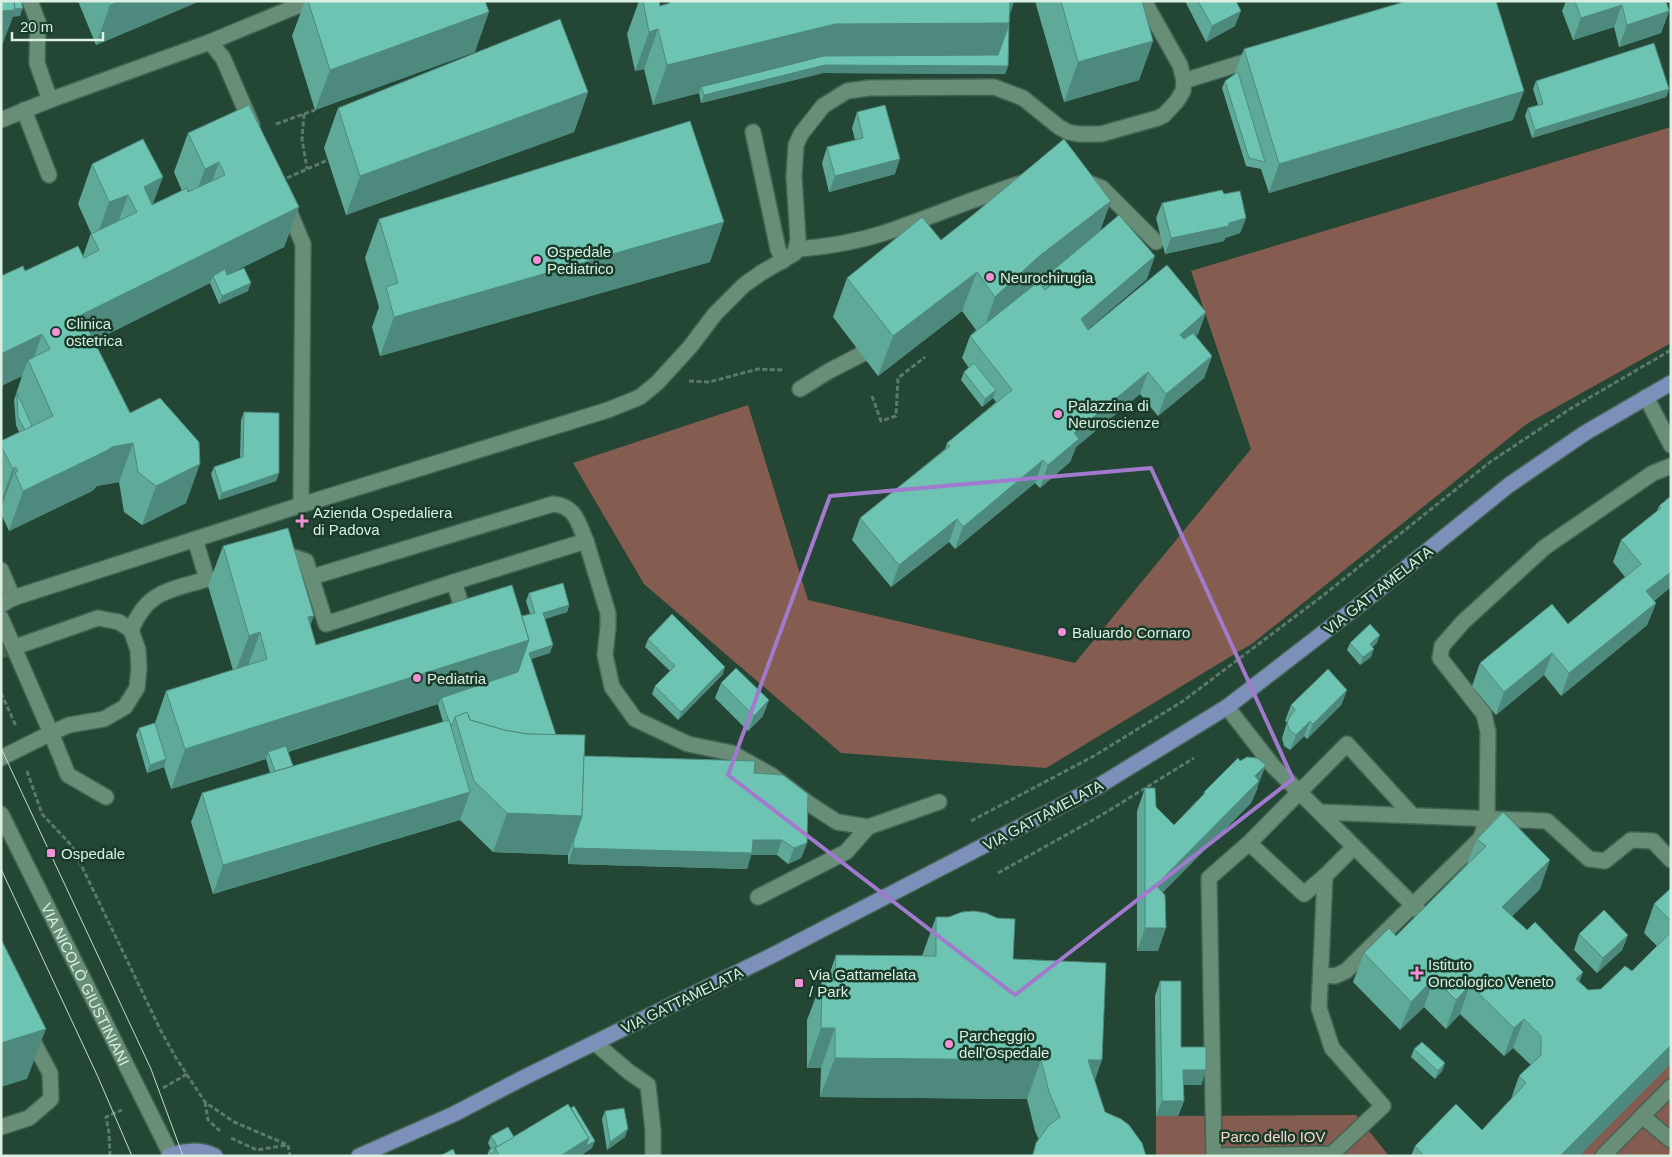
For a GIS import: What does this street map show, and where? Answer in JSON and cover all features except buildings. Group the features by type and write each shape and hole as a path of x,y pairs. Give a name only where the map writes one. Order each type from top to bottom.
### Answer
{"main road":[{"name":"VIA GATTAMELATA","path":"359,1156 454,1114 773,955 1080,796 1227,707 1376,592 1509,485 1585,433 1671,382"},
{"path":"170,1155 189,1151 208,1152 215,1156"}],"street":[{"path":"30,1 38,22 37,63 50,100"},
{"path":"1,120 50,100 210,42 308,1"},
{"path":"1,570 7,601 301,505 608,410 640,397 657,383 690,347 715,314 744,285 792,256 797,249 794,177 796,145 801,134 822,106 846,91 878,88 994,87 1023,98 1068,132 1089,135 1101,134 1158,118 1164,115 1177,101 1183,91 1184,81 1180,65 1144,1"},
{"path":"210,42 223,58 256,135"},
{"path":"1184,81 1272,53"},
{"path":"24,110 49,175"},
{"path":"753,132 778,249 783,261"},
{"path":"1070,177 1102,188 1156,242"},
{"path":"797,249 822,247 882,234 953,206 1037,179"},
{"path":"277,182 303,244 301,505"},
{"path":"800,390 829,371 862,354"},
{"path":"1646,397 1671,445"},
{"path":"1321,975 1335,976 1346,971 1482,838 1487,818 1488,732 1484,714 1440,658 1442,646 1462,622 1544,547 1654,473 1671,466"},
{"path":"312,577 553,504 564,505 572,511 586,541 608,613 605,654 612,686 635,719 688,744 732,753 771,774 836,822 868,827 939,802"},
{"path":"131,630 144,605 155,596 214,577 195,539"},
{"path":"326,624 586,541"},
{"path":"265,564 294,557 306,561 332,642"},
{"path":"449,625 466,619 454,582"},
{"path":"1,618 68,775 106,797"},
{"path":"1,758 69,725 104,719 125,707 137,688 138,650 131,630 119,622 98,618 21,645"},
{"path":"1227,707 1273,766 1425,917"},
{"path":"1325,876 1319,1008 1332,1048 1383,1106 1333,1155 1214,1156 1209,878 1249,843 1298,791 1347,744 1412,815"},
{"path":"1320,812 1547,821 1589,860 1606,860 1631,840 1653,841 1671,860"},
{"name":"VIA NICOLÒ GIUSTINIANI","path":"1,814 170,1155"},
{"path":"758,897 846,852 868,827"},
{"path":"1249,843 1304,894 1354,847"},
{"path":"1,1127 29,1118 51,1099 50,1073 23,1023"},
{"path":"595,1043 629,1072 648,1085 654,1152 640,1156"},
{"path":"1603,1156 1671,1087"},
{"path":"1642,1116 1671,1140"}],"path":[{"path":"256,135 315,110"},
{"path":"304,114 302,139 306,169"},
{"path":"277,182 328,160"},
{"path":"970,821 1094,756 1183,701 1324,594 1490,462 1570,409 1671,350"},
{"path":"872,396 881,421 896,416 898,378 925,358"},
{"path":"683,377 688,381 709,382 758,369 782,370"},
{"path":"1,693 18,733"},
{"path":"26,767 42,814 72,846 161,1031 176,1058 206,1102 234,1122 288,1145"},
{"path":"206,1102 208,1120 222,1134 257,1150 288,1145"},
{"path":"106,1117 110,1156"},
{"path":"288,1145 290,1156"}],"highlighted area":[{"path":"1151,468 1293,779 1015,995 728,775 830,496"}],"green space":[{"path":"1671,127 1671,343 1528,423 1253,643 1046,768 841,753 644,584 573,463 748,405 808,600 1075,663 1251,449 1191,271"},
{"path":"1671,1063 1671,1156 1579,1156"},
{"name":"Parco dello IOV","path":"1356,1115 1389,1156 1156,1156 1156,1116"}],"tunnel":[{"path":"1,651 21,645"}],"tram line":[{"path":"1,748 151,1069 183,1156"},
{"path":"1,869 98,1077 132,1156"}],"place":[{"name":"Ospedale Pediatrico","path":"537,260"},
{"name":"Neurochirugia","path":"990,277"},
{"name":"Clinica ostetrica","path":"56,332"},
{"name":"Palazzina di Neuroscienze","path":"1058,414"},
{"name":"Azienda Ospedaliera di Padova","path":"302,521"},
{"name":"Baluardo Cornaro","path":"1062,632"},
{"name":"Pediatria","path":"417,678"},
{"name":"Ospedale","path":"51,853"},
{"name":"Istituto Oncologico Veneto","path":"1417,973"},
{"name":"Via Gattamelata / Park","path":"799,983"},
{"name":"Parcheggio dell'Ospedale","path":"949,1044"}]}
